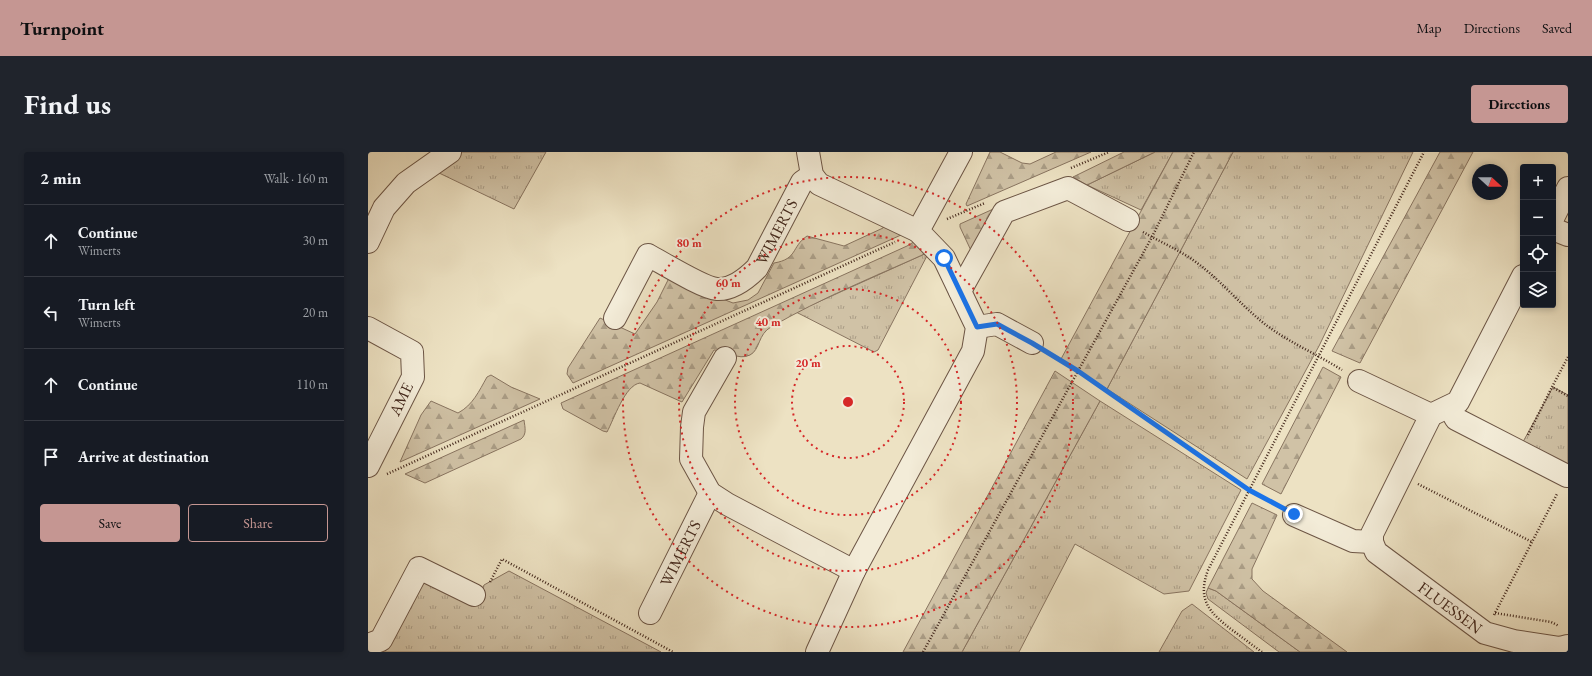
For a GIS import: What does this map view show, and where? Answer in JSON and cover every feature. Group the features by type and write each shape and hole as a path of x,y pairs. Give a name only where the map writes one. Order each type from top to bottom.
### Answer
{"street":[{"path":"368,242 384,208 406,183 450,152"},
{"path":"808,152 812,175 819,184 918,231 944,258 977,327 973,352 854,570 817,652"},
{"path":"918,231 961,152"},
{"name":"WIMERTS","path":"614,318 648,255 706,286 718,289 733,286 750,276 757,268 802,182 812,175"},
{"path":"960,291 1004,212 1068,188 1128,220"},
{"path":"1556,212 1568,188"},
{"path":"1556,230 1568,235"},
{"path":"1294,514 1353,541 1372,542 1372,534 1401,475 1440,411 1458,402 1520,282"},
{"path":"977,327 997,324 1032,343"},
{"name":"AME","path":"368,328 412,352 412,376 375,471"},
{"path":"725,358 694,412 692,427 691,459 710,493 727,504 854,570"},
{"path":"1359,381 1440,411 1567,476"},
{"name":"WIMERTS","path":"650,613 710,493"},
{"name":"FLUESSEN","path":"1372,542 1376,552 1485,633 1514,641 1560,648 1565,637"},
{"path":"368,645 381,640 419,568 474,595"}],"path":[{"path":"1065,170 1109,152"},
{"path":"923,652 1152,237 1194,152"},
{"path":"1262,652 1217,619 1211,612 1204,599 1204,581 1208,570 1318,355 1424,152"},
{"path":"375,471 918,231 992,201"},
{"path":"1128,220 1129,224 1187,256 1201,266 1235,298 1276,332 1318,355 1359,381"},
{"path":"1032,343 1078,371 1249,490 1294,514"},
{"path":"1519,452 1568,357"},
{"path":"1552,387 1568,396"},
{"path":"1401,475 1532,542"},
{"path":"1485,633 1567,476"},
{"path":"474,595 482,598 502,559 673,652"},
{"path":"1495,613 1551,622 1565,637"}],"green space":[{"path":"461,152 546,152 514,209 437,172"},
{"path":"990,152 1000,152 1022,163 1030,164 1056,152 1091,152 967,206 966,204"},
{"path":"1124,152 1155,152 1087,185 1073,177"},
{"path":"1155,152 1173,152 1141,210 1087,185"},
{"path":"1173,152 1233,152 1107,389 1061,359"},
{"path":"1233,152 1413,152 1319,346 1247,479 1107,389"},
{"path":"1440,152 1473,152 1360,363 1332,351"},
{"path":"1000,206 974,257 960,224"},
{"path":"885,222 904,232 901,235 573,383 567,374 568,368 600,318 635,334 657,302 669,278 733,303 748,300 758,293 774,263 787,259 791,256 798,244 807,236 844,246 883,228"},
{"path":"917,240 929,252 790,316 767,330 761,338 756,350 750,355 741,357 714,350 682,402 640,383 635,385 625,396 607,432 563,409 561,403 907,246"},
{"path":"929,252 878,350 874,352 796,312"},
{"path":"1323,367 1341,377 1281,494 1262,484"},
{"path":"1055,371 1100,401 962,652 903,652"},
{"path":"491,375 511,387 540,399 400,462 421,415 431,401 458,413 472,402 487,377"},
{"path":"1553,387 1568,395 1568,474 1518,451"},
{"path":"1100,401 1241,490 1189,591 1164,594 1075,544 1019,652 962,652"},
{"path":"524,420 525,433 521,439 425,483 405,474"},
{"path":"1252,503 1277,515 1252,569 1252,579 1263,591 1347,652 1300,652 1216,591 1208,588"},
{"path":"509,571 661,652 381,652 419,575 475,604 484,585"},
{"path":"1208,588 1216,591 1300,652 1279,652 1208,599 1206,593"},
{"path":"1192,604 1254,652 1159,652 1182,611"}],"route":[{"path":"944,258 977,327 997,324 1032,343 1078,371 1249,490 1294,514"}]}
